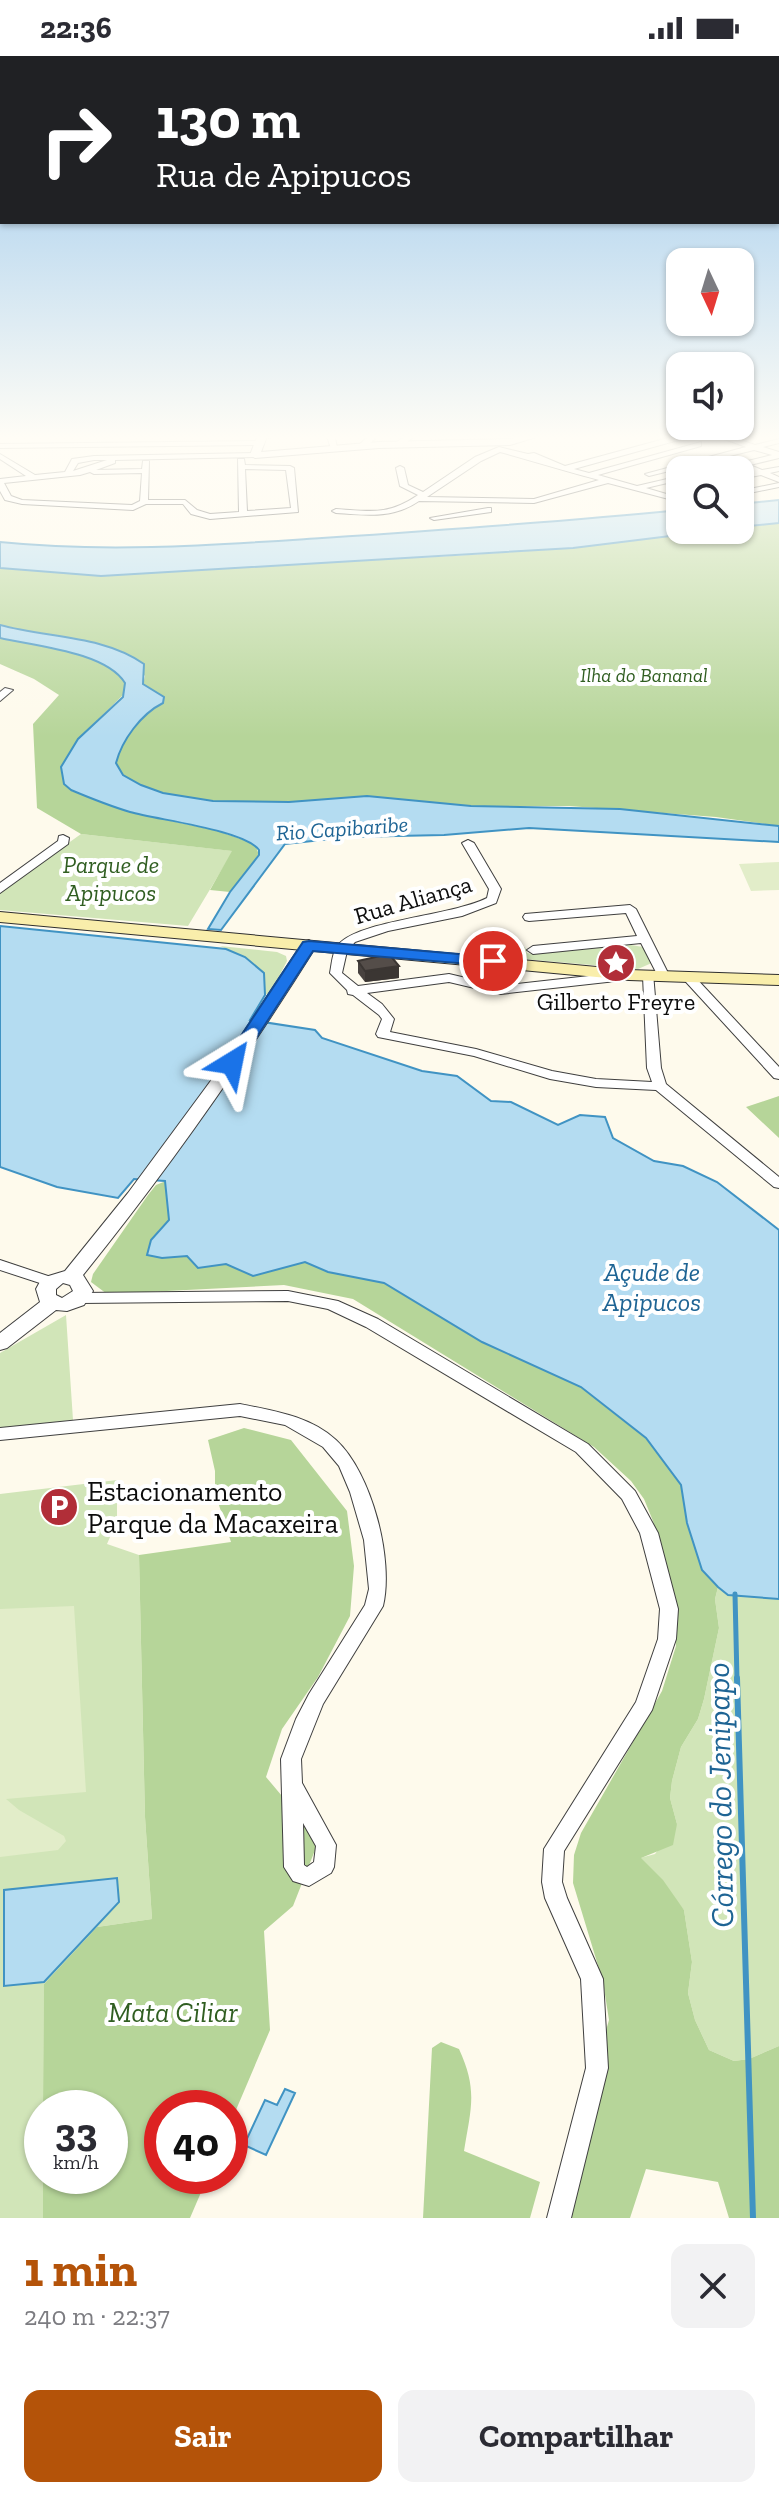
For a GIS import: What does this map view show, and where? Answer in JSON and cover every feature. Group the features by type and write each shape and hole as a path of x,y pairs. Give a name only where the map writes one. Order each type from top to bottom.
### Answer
{"main road":[{"path":"0,917 629,975 779,980"}],"street":[{"path":"0,889 64,842 63,838"},
{"name":"Rua Aliança","path":"342,948 347,942 370,932 475,910 492,900 496,894 468,843"},
{"path":"529,917 630,909 643,939 671,978 779,1075"},
{"path":"533,950 643,939"},
{"path":"0,1265 49,1281 71,1277 133,1202 265,1016 309,945"},
{"path":"342,948 336,973 352,991 384,1013 388,1019 381,1032 386,1035 476,1053 550,1075 596,1083 660,1086"},
{"path":"352,991 449,978 489,989 512,989 629,975"},
{"path":"671,978 654,1068 660,1086 779,1184"},
{"path":"71,1277 81,1284 81,1298"},
{"path":"49,1281 45,1292 51,1303"},
{"path":"0,1343 51,1303 71,1304 81,1298 288,1296 332,1305 372,1323 582,1448 629,1495 649,1533 669,1609 667,1639 645,1704 554,1849 552,1882 556,1898 592,1979 597,2068 559,2218"},
{"path":"0,1434 240,1410 290,1420 329,1443 346,1463 373,1540 377,1598 302,1727 291,1759 292,1784"}],"green space":[{"name":"Ilha do Bananal","path":"754,535 779,535 779,826 716,817 569,806 471,806 384,798 213,801 163,793 123,775 116,763 134,728 163,703 164,697 143,684 145,676 122,651 0,625 0,568 101,576 573,548 666,537 666,544 754,544"},
{"path":"0,638 86,657 116,672 125,683 123,695 78,739 61,767 65,784 72,791 129,812 218,831 255,844 259,855 230,892 210,890 232,851 81,834 37,808 33,724 59,695 34,679 0,664"},
{"name":"Parque de Apipucos","path":"81,834 233,851 188,926 0,910 0,892"},
{"path":"779,862 779,890 751,891 739,864"},
{"path":"631,945 643,947 654,962 638,969 463,954 525,947 527,953 533,954"},
{"path":"220,946 277,952 286,956 287,961 271,992 265,995 264,973 245,957"},
{"path":"779,1096 779,1138 746,1107"},
{"path":"166,1181 169,1220 158,1231 162,1258 187,1256 198,1268 226,1263 253,1276 305,1262 328,1272 384,1283 482,1342 581,1387 646,1438 682,1485 687,1523 702,1569 718,1587 715,1599 719,1628 698,1719 681,1747 672,1781 670,1798 677,1824 673,1845 641,1858 663,1880 684,1910 692,1962 688,1993 695,2020 709,2050 734,2061 749,2059 779,2046 779,2218 729,2218 718,2182 646,2169 630,2218 552,2218 609,2020 603,1982 573,1883 574,1855 581,1833 662,1691 676,1646 670,1588 653,1521 644,1499 631,1481 594,1447 353,1299 284,1285 107,1294 91,1282 93,1274 148,1195 156,1185"},
{"path":"66,1315 73,1420 0,1428 0,1353"},
{"name":"Mata Ciliar","path":"244,1428 291,1440 347,1511 354,1566 350,1616 318,1677 282,1729 266,1777 319,1840 293,1906 264,1931 270,2030 244,2090 144,2090 144,2194 200,2194 190,2218 43,2218 43,2194 128,2194 128,2090 43,2090 44,1984 97,1927 152,1919 145,1817 139,1555 231,1542 215,1493 215,1471 208,1440"},
{"path":"117,1480 117,1521 107,1544 139,1555 145,1817 152,1919 97,1927 44,1984 44,2090 24,2090 24,2194 43,2194 43,2218 0,2218 0,1494"},
{"path":"718,1587 728,1595 779,1599 779,2046 749,2059 734,2061 709,2050 695,2020 688,1993 692,1962 684,1910 640,1858 655,1854 677,1824 670,1798 672,1781 681,1747 698,1719 704,1699 719,1628 715,1599"},
{"path":"74,1606 86,1792 6,1799 64,1836 66,1841 58,1850 0,1857 0,1609"},
{"path":"441,2042 459,2049 469,2076 471,2099 464,2151 540,2182 530,2218 423,2218 432,2048"}],"water":[{"path":"368,535 666,535 573,548 101,576 0,568 0,542 81,547 201,545"},
{"name":"Rio Capibaribe","path":"0,625 93,642 144,664 143,684 164,697 163,703 134,728 116,763 123,775 163,793 213,801 289,802 367,796 471,806 620,809 779,826 779,842 529,828 444,835 349,837 285,844 221,930 208,929 230,892 259,855 259,850 251,843 219,831 115,807 71,790 64,784 61,767 78,739 123,697 125,683 116,672 86,657 0,638"},
{"name":"Açude de Apipucos","path":"0,926 226,949 245,957 264,973 265,995 250,1020 315,1030 322,1038 422,1071 457,1076 491,1101 511,1102 558,1125 580,1115 605,1117 613,1138 654,1161 683,1166 717,1182 779,1230 779,1599 728,1595 702,1570 687,1523 681,1485 646,1438 581,1387 482,1342 384,1283 328,1272 305,1262 253,1276 226,1264 198,1268 187,1256 162,1258 147,1255 151,1240 169,1220 165,1181 134,1179 118,1198 57,1187 0,1167"},
{"path":"117,1878 119,1902 44,1982 4,1986 4,1890"},
{"path":"285,2089 295,2093 266,2155 248,2147 248,2136 265,2100 277,2105"}],"building":[{"path":"389,954 399,966 365,971 358,961"}],"waterway":[{"name":"Córrego do Jenipapo","path":"735,1594 737,1680"},
{"name":"Córrego do Jenipapo","path":"737,1678 753,2218"}],"place":[{"name":"Gilberto Freyre","path":"616,963"},
{"name":"Estacionamento Parque da Macaxeira","path":"59,1507"}],"route":[{"path":"232,1063 309,945 493,961"}]}
